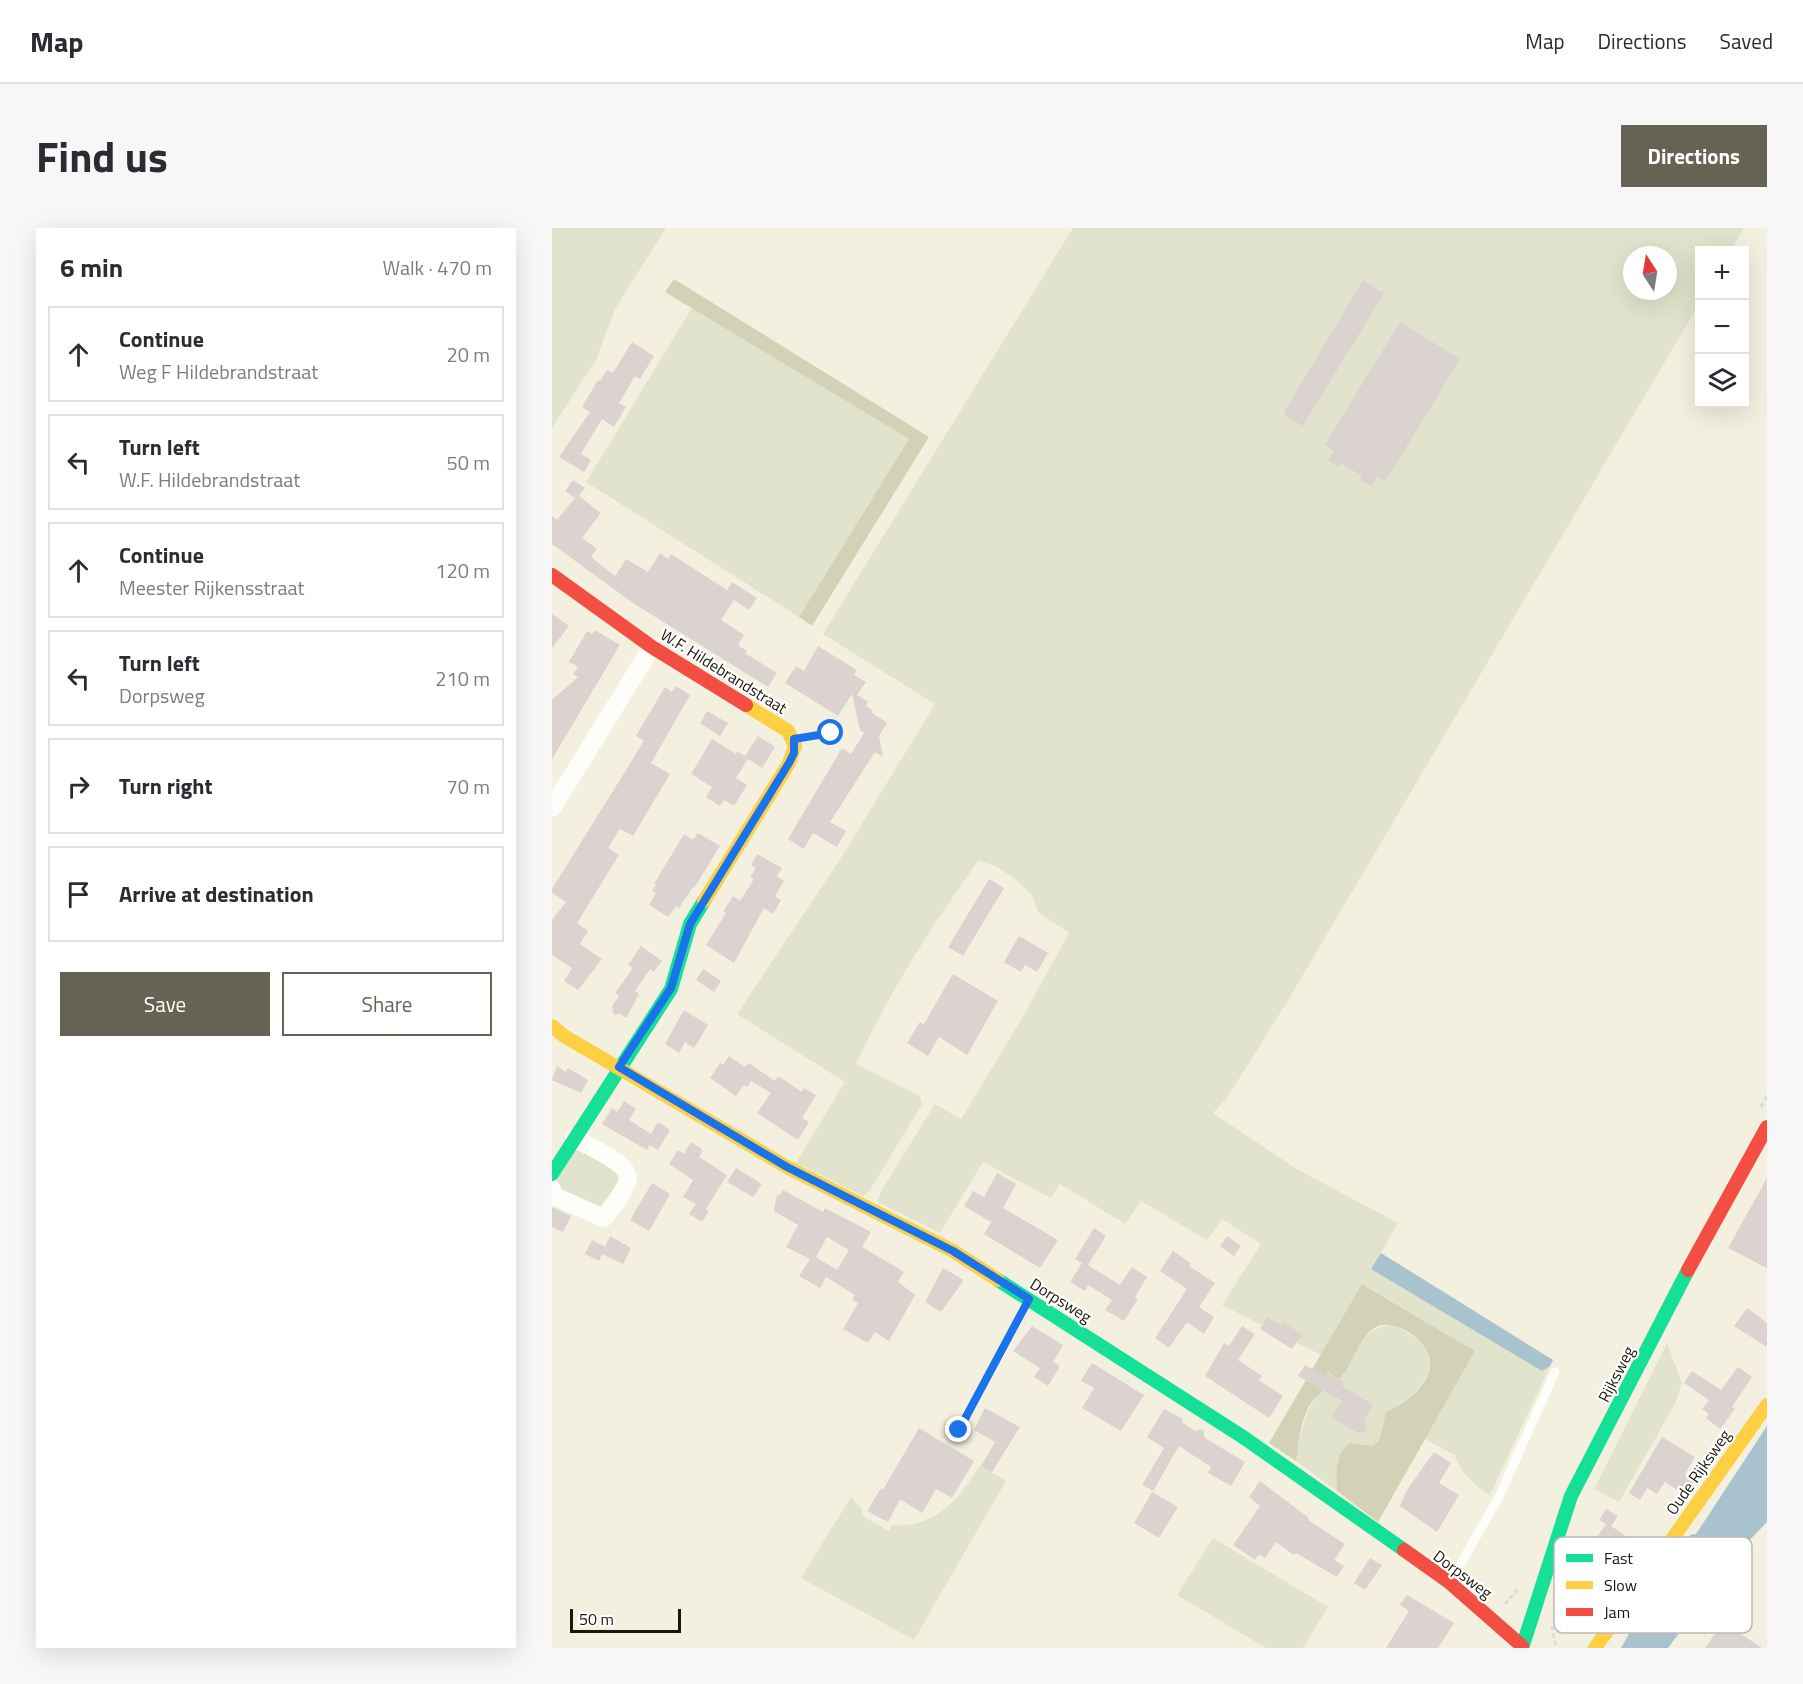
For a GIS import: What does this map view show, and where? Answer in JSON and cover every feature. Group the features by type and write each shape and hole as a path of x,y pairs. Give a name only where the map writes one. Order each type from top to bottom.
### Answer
{"street":[{"name":"W.F. Hildebrandstraat","path":"552,575 652,647 784,728 794,739"},
{"path":"552,808 652,647"},
{"path":"552,1174 671,988 690,924 794,753 794,739"},
{"name":"Dorpsweg","path":"552,1026 787,1167 953,1251 1029,1299 1243,1437 1449,1582 1500,1624 1523,1647"},
{"name":"Rijksweg","path":"1558,1537 1571,1496 1700,1247 1767,1127"},
{"path":"552,1189 554,1196 604,1218 627,1183 628,1175 624,1166 574,1138"},
{"name":"Oude Rijksweg","path":"1674,1537 1767,1405"},
{"name":"Rijksweg","path":"1523,1647 1554,1549"},
{"name":"Oude Rijksweg","path":"1595,1648 1606,1633"}],"lane":[{"path":"794,739 831,733"},
{"path":"959,1430 1029,1299"},
{"path":"1449,1582 1498,1499 1555,1372"}],"green space":[{"path":"552,228 666,228 615,309 597,358 552,428"},
{"path":"1073,228 1744,228 1733,246 1695,246 1695,311 1287,1002 1227,1098 1213,1113 1295,1168 1398,1223 1372,1269 1542,1371 1550,1366 1490,1495 1468,1478 1455,1455 1425,1439 1475,1351 1363,1284 1321,1355 1222,1305 1261,1244 1222,1219 1207,1240 1141,1201 1125,1224 1060,1184 1051,1198 983,1162 940,1233 877,1202 881,1191 935,1104 961,1119 1024,1015 1069,933 1038,912 1032,895 1014,878 994,865 978,861 960,886 897,985 856,1064 920,1096 922,1104 870,1190 863,1196 796,1163 845,1082 737,1014 846,850 935,704 823,634"},
{"path":"674,279 929,437 812,626 799,617 909,439 665,292"},
{"path":"692,308 909,439 799,617 586,482"},
{"path":"577,1146 623,1172 604,1210 554,1185"},
{"path":"1362,1284 1475,1351 1378,1522 1337,1491 1338,1459 1350,1443 1373,1446 1379,1441 1386,1412 1408,1399 1426,1379 1430,1363 1429,1355 1425,1347 1410,1333 1393,1325 1376,1327 1364,1338 1339,1379 1328,1372 1319,1387 1323,1391 1316,1397 1306,1413 1300,1432 1296,1461 1269,1443"},
{"path":"1393,1325 1414,1337 1424,1347 1429,1357 1426,1377 1404,1402 1386,1412 1379,1441 1374,1446 1350,1443 1337,1462 1337,1491 1296,1461 1306,1417 1319,1393 1318,1387 1328,1372 1344,1374 1357,1348 1367,1335 1374,1330"},
{"path":"1667,1343 1682,1383 1675,1404 1619,1502 1594,1489"},
{"path":"980,1465 1006,1481 914,1640 801,1578 851,1497 863,1510 861,1515 889,1531 892,1525 921,1522 945,1509 964,1489"},
{"path":"1213,1538 1328,1607 1303,1648 1266,1648 1177,1595"}],"water":[{"path":"1381,1253 1553,1360 1550,1366 1542,1371 1371,1269"},
{"path":"1767,1426 1767,1522 1752,1538 1688,1537 1696,1534"},
{"path":"1630,1633 1679,1633 1668,1648 1621,1648"}],"building":[{"path":"1363,280 1384,293 1303,426 1283,414"},
{"path":"1400,322 1460,359 1385,482 1377,477 1371,486 1360,480 1362,476 1341,463 1339,467 1328,460 1334,451 1325,445"},
{"path":"632,342 654,356 640,379 635,376 619,403 626,407 614,427 602,419 581,454 591,460 584,472 559,457 590,412 582,407 598,380 600,381 607,370 613,373"},
{"path":"573,480 585,488 579,496 601,513 582,538 597,549 591,557 615,576 626,559 648,572 660,553 668,559 671,554 727,590 732,582 757,598 749,610 734,600 721,620 744,635 738,645 747,651 745,653 777,673 768,687 633,603 552,544 552,516 557,520 575,498 565,491"},
{"path":"552,614 569,626 552,648"},
{"path":"595,630 620,645 552,759 552,700 578,677 573,674 578,667 569,662 587,631 592,634"},
{"path":"818,646 857,670 854,675 866,682 857,695 868,702 866,706 872,710 871,712 887,723 879,736 883,757 875,752 830,822 846,831 837,847 813,833 804,849 788,839 842,748 851,754 864,733 860,730 852,694 838,716 785,683 796,666 804,671"},
{"path":"676,686 690,695 651,763 670,774 633,836 620,829 608,848 619,855 577,923 588,931 580,944 602,959 578,990 564,981 572,968 552,955 552,920 566,902 552,893 552,889 644,741 636,736 665,687 672,692"},
{"path":"707,711 728,723 720,736 700,723"},
{"path":"758,736 775,747 762,768 748,759 736,778 747,785 734,806 724,800 720,806 706,797 712,787 691,774 712,739 736,754 737,751 745,756"},
{"path":"698,833 720,846 694,888 679,908 676,906 668,917 649,905 656,893 652,891 656,885 654,884 684,834 693,840"},
{"path":"757,854 782,868 777,876 784,881 775,896 781,900 773,914 764,908 734,963 706,945 726,913 723,912 733,896 740,901 754,879 750,877 756,868 751,865"},
{"path":"989,879 1004,888 963,956 948,947"},
{"path":"1019,936 1048,953 1037,972 1025,965 1021,972 1004,962"},
{"path":"641,946 662,961 654,972 650,969 635,991 639,994 626,1018 620,1014 614,1015 612,1006 619,996 615,993 633,968 628,965"},
{"path":"703,969 721,981 714,992 696,980"},
{"path":"953,974 998,1001 967,1055 939,1037 928,1056 907,1043 920,1022 924,1024"},
{"path":"684,1010 708,1025 694,1048 685,1042 679,1053 665,1044"},
{"path":"729,1056 745,1067 749,1063 775,1081 778,1076 802,1092 804,1088 816,1095 802,1118 809,1122 798,1140 757,1113 771,1093 751,1081 747,1087 744,1085 736,1096 710,1078 720,1063 723,1065"},
{"path":"557,1066 566,1072 568,1068 588,1080 581,1093 552,1080"},
{"path":"624,1101 636,1109 629,1120 651,1134 658,1122 670,1130 658,1150 650,1145 647,1150 602,1124 612,1108 617,1112"},
{"path":"691,1142 703,1150 699,1157 727,1175 706,1209 709,1211 702,1222 689,1214 696,1204 683,1197 693,1180 669,1164 678,1150 684,1154"},
{"path":"736,1168 762,1184 753,1197 727,1182"},
{"path":"997,1173 1016,1184 1003,1208 1058,1240 1040,1268 984,1234 991,1222 964,1206 973,1191 984,1197"},
{"path":"1767,1178 1767,1268 1728,1248"},
{"path":"652,1183 670,1194 649,1231 630,1220"},
{"path":"783,1190 823,1212 825,1208 871,1232 862,1247 904,1272 898,1282 915,1295 889,1341 875,1332 868,1343 843,1329 858,1303 852,1300 855,1295 826,1277 820,1288 799,1276 810,1259 786,1247 798,1225 774,1211 777,1194 779,1196","holes":["827,1237 849,1250 837,1270 816,1257"]},
{"path":"552,1207 571,1216 563,1232 552,1227"},
{"path":"1094,1228 1106,1236 1088,1265 1120,1285 1132,1267 1147,1277 1135,1297 1138,1299 1124,1321 1105,1310 1112,1300 1088,1285 1085,1291 1070,1282 1082,1263 1075,1259"},
{"path":"610,1236 631,1248 623,1264 602,1254 599,1261 585,1254 592,1240 605,1247"},
{"path":"1227,1236 1241,1246 1234,1256 1220,1246"},
{"path":"1173,1251 1191,1263 1189,1266 1215,1283 1199,1307 1214,1317 1204,1334 1187,1322 1169,1348 1155,1338 1187,1289 1160,1271"},
{"path":"943,1268 964,1280 941,1312 925,1302"},
{"path":"1747,1308 1767,1323 1767,1347 1734,1326"},
{"path":"1267,1317 1282,1326 1284,1323 1302,1334 1292,1349 1260,1329"},
{"path":"1032,1326 1063,1345 1053,1362 1060,1366 1048,1386 1034,1377 1040,1368 1013,1351"},
{"path":"1242,1326 1255,1334 1238,1360 1262,1376 1259,1380 1283,1396 1269,1418 1205,1376 1224,1343 1229,1346"},
{"path":"1092,1363 1144,1395 1121,1431 1082,1408 1094,1388 1081,1381"},
{"path":"1305,1365 1325,1377 1327,1373 1344,1383 1342,1386 1373,1405 1364,1420 1367,1427 1364,1432 1358,1433 1331,1417 1342,1401 1298,1376"},
{"path":"1738,1367 1752,1377 1732,1407 1735,1409 1720,1429 1706,1418 1709,1414 1702,1409 1709,1400 1684,1383 1692,1371 1721,1390"},
{"path":"985,1408 1020,1427 992,1472 981,1466 995,1442 974,1430"},
{"path":"1164,1409 1183,1419 1182,1422 1195,1431 1203,1429 1205,1438 1245,1462 1231,1486 1208,1473 1211,1467 1179,1446 1153,1491 1142,1485 1164,1448 1147,1437"},
{"path":"919,1428 974,1461 952,1498 936,1489 922,1513 900,1499 888,1522 867,1511 881,1488 883,1490"},
{"path":"1662,1437 1695,1457 1685,1474 1695,1480 1685,1495 1665,1482 1657,1494 1647,1488 1640,1500 1629,1493"},
{"path":"1434,1452 1451,1463 1439,1483 1459,1495 1437,1532 1400,1506 1407,1490"},
{"path":"1260,1481 1309,1518 1308,1520 1345,1544 1334,1560 1344,1566 1337,1577 1296,1553 1294,1555 1276,1542 1265,1558 1259,1554 1255,1560 1233,1545 1260,1506 1249,1497"},
{"path":"1152,1492 1178,1507 1159,1538 1134,1523"},
{"path":"1606,1509 1618,1516 1611,1526 1627,1537 1597,1537 1606,1524 1599,1520"},
{"path":"1370,1558 1382,1565 1365,1590 1354,1583"},
{"path":"1407,1595 1454,1623 1438,1648 1386,1648 1409,1611 1400,1605"},
{"path":"1715,1633 1740,1633 1762,1648 1705,1648"}],"traffic: fast":[{"path":"552,1174 671,989 690,924 704,901"},
{"path":"1558,1537 1571,1496 1688,1270"},
{"path":"998,1280 1243,1437 1404,1550"},
{"path":"1522,1648 1554,1549"}],"traffic: slow":[{"path":"704,901 789,763 795,746 788,731 746,705"},
{"path":"552,1026 564,1036 787,1167 953,1251 998,1280"},
{"path":"1674,1537 1767,1405"},
{"path":"1595,1648 1606,1633"}],"traffic: jam":[{"path":"552,575 652,647 746,705"},
{"path":"1688,1270 1767,1127"},
{"path":"1404,1550 1449,1582 1522,1646"}],"route":[{"path":"831,733 794,739 794,753 789,763 690,924 671,988 619,1067 787,1167 953,1251 1029,1299 959,1430"}]}
